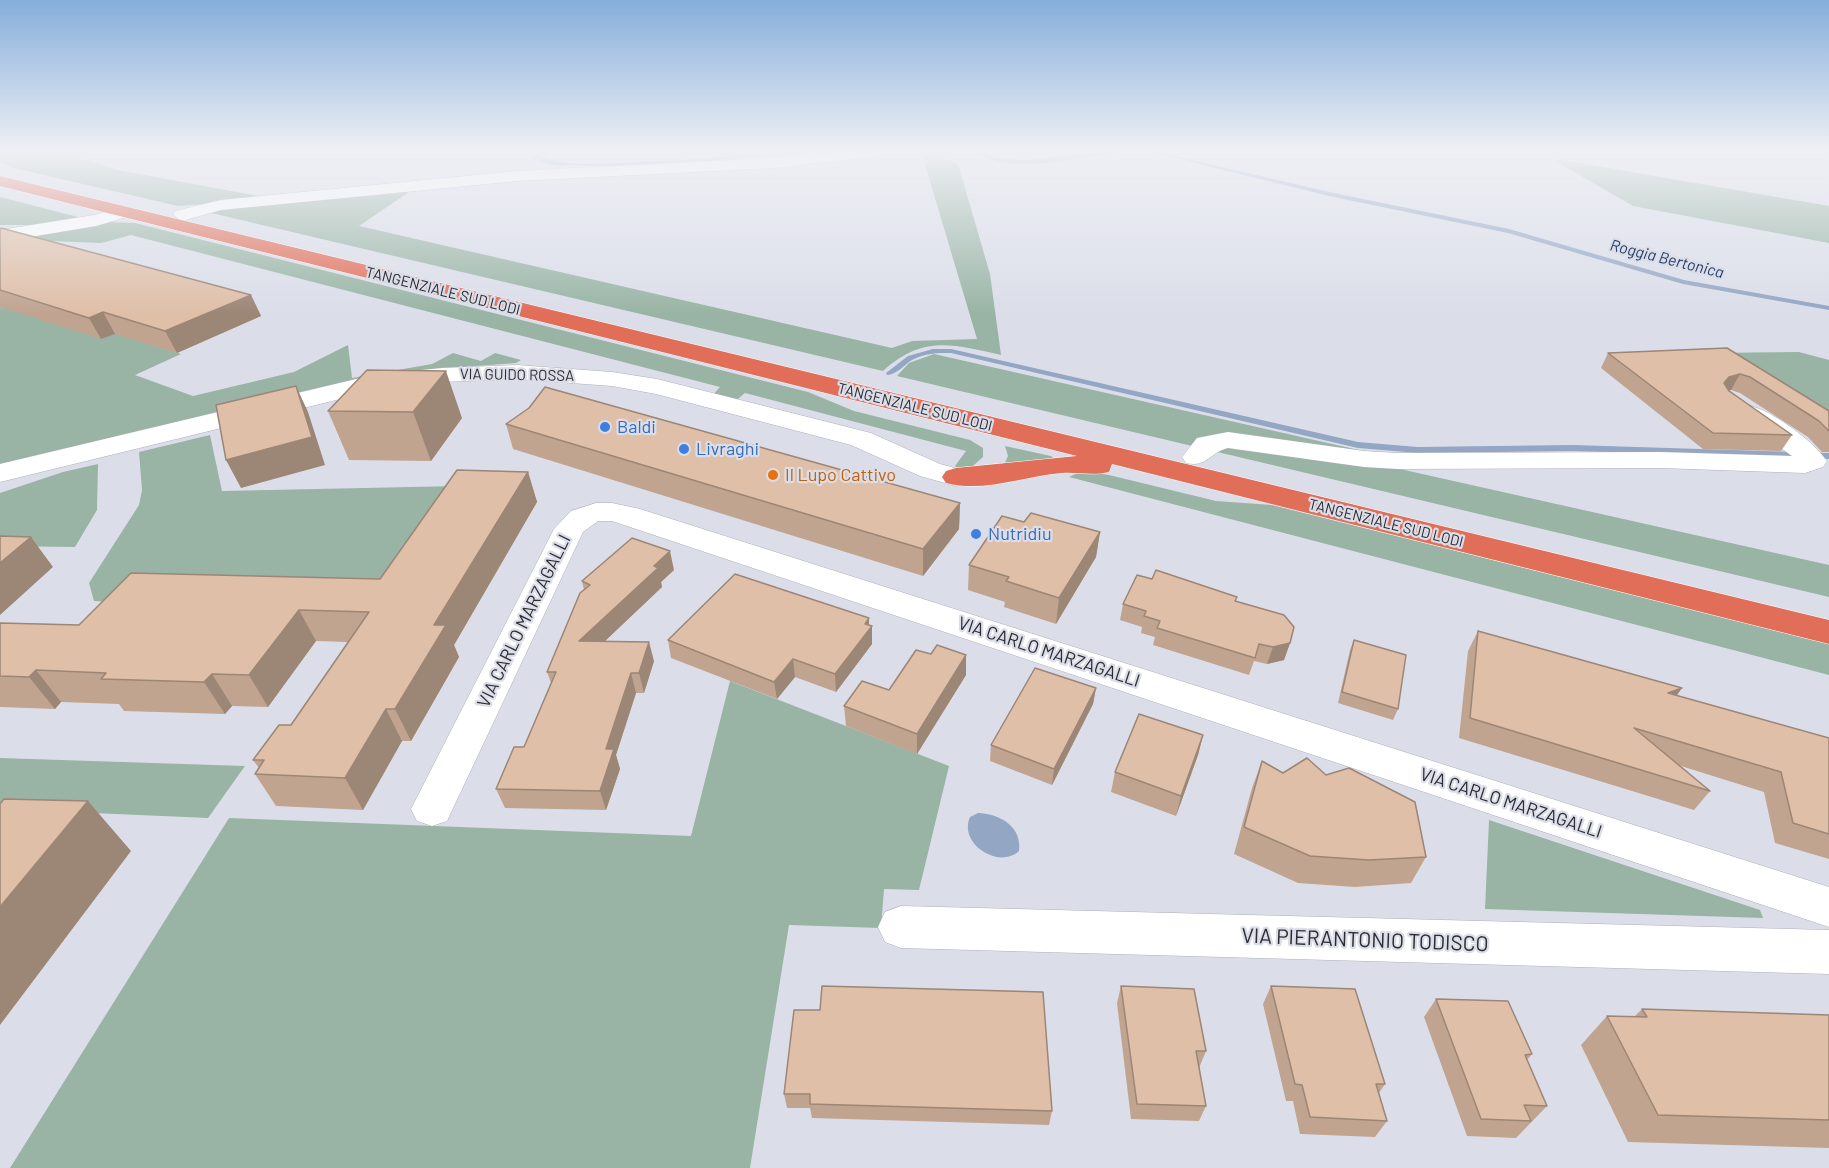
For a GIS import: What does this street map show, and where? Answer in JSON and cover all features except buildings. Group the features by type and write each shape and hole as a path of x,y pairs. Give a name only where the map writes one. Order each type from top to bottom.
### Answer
{"highway":[{"name":"TANGENZIALE SUD LODI","path":"97,206 1829,632"},
{"name":"TANGENZIALE SUD LODI","path":"144,206 1829,610"},
{"path":"835,387 874,409 979,436 995,443 998,453 993,466 973,476 956,477"},
{"path":"956,477 989,478 1077,463 1201,491 1261,492"}],"street":[{"path":"182,215 219,206"},
{"path":"0,236 96,220 124,212"},
{"name":"VIA GUIDO ROSSA","path":"0,473 373,383 442,375 517,372 612,379 695,396 861,439 930,470 956,477"},
{"path":"1196,457 1207,444 1228,440 1354,458 1398,461 1660,460 1805,465 1810,456 1730,400"},
{"name":"VIA GUIDO ROSSA","path":"0,483 73,456"},
{"name":"VIA CARLO MARZAGALLI","path":"432,808 569,529 574,521 587,513 606,511 629,515 1829,907"},
{"name":"VIA PIERANTONIO TODISCO","path":"901,927 1829,952"}],"green space":[{"path":"0,206 33,206 86,219 46,225 0,225"},
{"path":"250,206 389,206 359,226 892,348 912,341 977,339 937,206 970,206 990,274 1001,355 939,345 911,352 883,371 207,212 213,209"},
{"path":"1633,206 1829,206 1829,243"},
{"path":"107,222 135,223 808,392 854,411 970,440 983,448 983,457 973,466 957,468 955,466 966,451 745,393 733,403 711,397 720,387 131,235 101,243 0,239"},
{"path":"0,307 123,331 120,335 181,354 135,375 193,396 294,372 348,345 352,378 432,364 453,353 481,361 495,353 521,360 516,363 408,371 0,468"},
{"path":"1799,352 1829,360 1829,434 1704,353"},
{"path":"934,354 1372,453 1398,464 1400,469 1829,565 1829,597 897,376 909,363"},
{"path":"210,435 222,491 458,486 380,598 151,604 94,601 89,583 139,505 142,490 139,452"},
{"path":"1005,446 1051,456 1055,460 1002,469 1008,456"},
{"path":"98,464 97,510 75,547 0,546 0,493 63,472"},
{"path":"1082,471 1109,475 1216,501 1272,505 1829,644 1829,675 1069,477"},
{"path":"730,681 949,766 919,890 884,889 881,928 789,925 750,1168 10,1168 229,818 691,836"},
{"path":"0,758 245,766 208,818 0,809"},
{"path":"1489,820 1760,910 1763,918 1485,909"}],"water":[{"path":"978,813 995,816 1008,823 1017,835 1019,851 1010,856 1001,857 982,851 970,836 968,827 970,817"}],"waterway":[{"name":"Roggia Bertonica","path":"1385,206 1509,231 1683,282 1829,308"},
{"path":"890,373 918,354 951,351 1358,445 1418,450 1573,448 1829,456"}],"place":[{"name":"Baldi","path":"605,427"},
{"name":"Livraghi","path":"684,449"},
{"name":"Il Lupo Cattivo","path":"773,475"},
{"name":"Nutridiu","path":"976,534"}]}
